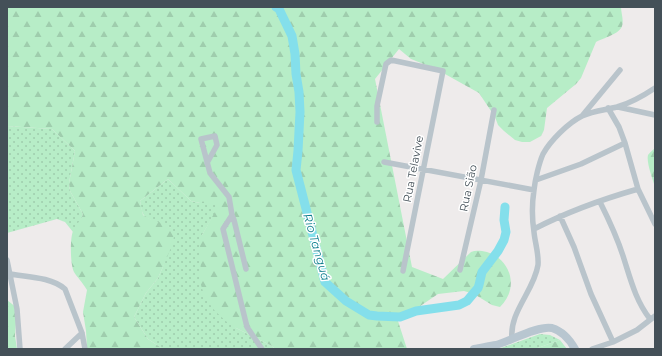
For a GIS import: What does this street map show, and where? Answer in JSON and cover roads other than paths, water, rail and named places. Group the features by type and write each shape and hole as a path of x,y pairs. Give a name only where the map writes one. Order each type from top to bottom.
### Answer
{"main road":[{"path":"474,349 496,344 542,328 552,328 561,333 572,344 574,349"}],"street":[{"name":"Rua Telavive","path":"377,122 376,110 378,99 386,64 391,60 443,71 403,271"},
{"path":"512,339 511,330 514,321 538,265 534,229 534,190 544,154 557,135 582,117 620,70"},
{"path":"582,117 608,108 617,107 640,98 655,88"},
{"path":"617,107 655,115"},
{"path":"608,108 619,126 638,189 655,224"},
{"name":"Rua Sião","path":"460,270 481,180 494,110"},
{"path":"536,180 581,164 625,143"},
{"path":"384,162 423,168 534,190"},
{"path":"208,163 210,173 229,197 232,215 246,269"},
{"path":"534,229 560,216 638,189"},
{"path":"592,349 613,342 637,330 653,318 645,312 636,295 615,234 600,202"},
{"path":"232,215 223,228 247,326 262,349"},
{"path":"560,216 574,247 591,294 613,342"},
{"path":"7,260 17,309 20,349"},
{"path":"10,274 46,280 61,285 69,296 82,333 85,349"},
{"path":"65,349 82,333"}],"waterway":[{"name":"Rio Tanguá","path":"276,7 279,9 292,36 295,54 300,112 296,170 325,282 346,301 369,315 400,317 416,311 459,305 467,301 478,288 482,272 498,251 504,240 506,232 504,220 505,207"}]}
